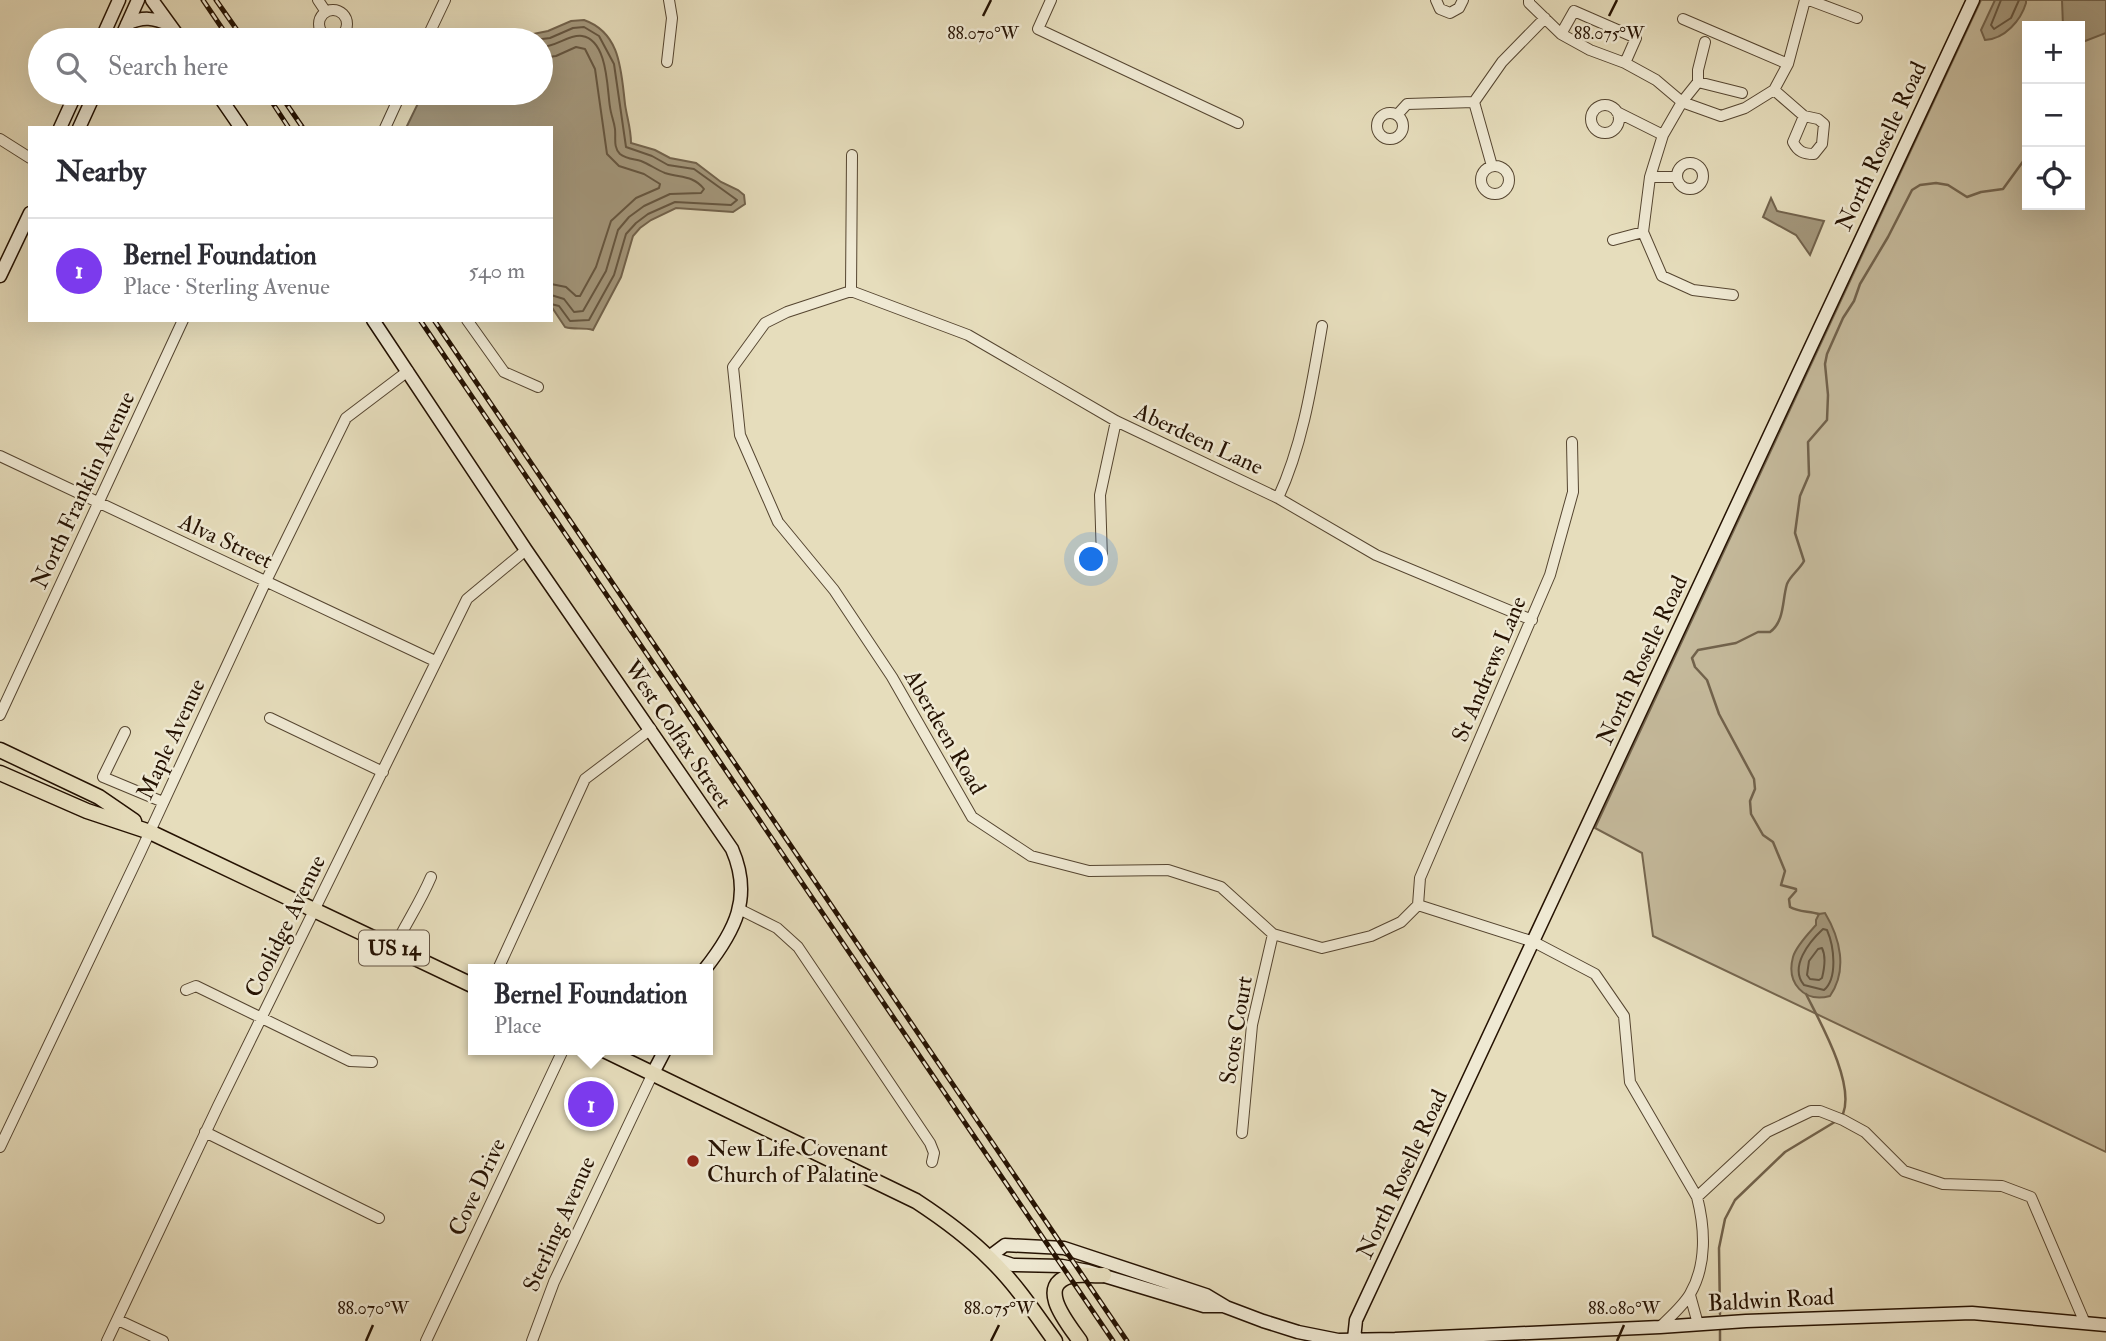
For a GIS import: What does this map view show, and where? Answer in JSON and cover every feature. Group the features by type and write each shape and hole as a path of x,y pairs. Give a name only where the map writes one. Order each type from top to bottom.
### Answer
{"main road":[{"path":"106,28 119,0"},
{"path":"125,28 138,0"},
{"path":"152,0 172,28"},
{"name":"North Roselle Road","path":"1354,1339 1356,1320 1973,0"},
{"path":"127,24 141,18 150,18 170,25"},
{"path":"61,126 71,105"},
{"path":"80,126 90,105"},
{"path":"225,105 240,126"},
{"path":"0,276 28,217"},
{"name":"West Colfax Street","path":"374,322 526,550 732,849 740,868 739,909"},
{"name":"US 14","path":"0,750 99,797 150,832"},
{"name":"US 14","path":"0,773 87,811 150,832 468,983"},
{"path":"709,964 731,933 739,909"},
{"path":"615,1055 916,1201 989,1257 1014,1284 1055,1341"},
{"name":"Sterling Avenue","path":"653,1073 662,1055"},
{"path":"989,1257 1005,1245 1064,1248 1206,1295 1226,1307"},
{"path":"989,1257 1013,1265 1070,1267 1204,1306 1226,1307"},
{"path":"1080,1341 1055,1304 1053,1294 1058,1284 1069,1276 1104,1276"},
{"name":"Baldwin Road","path":"1226,1307 1319,1338 1354,1339 1550,1336 1698,1324 1972,1313 2106,1325"}],"street":[{"path":"318,0 326,12"},
{"path":"431,28 444,0"},
{"path":"667,62 671,18 669,0"},
{"path":"1051,0 1038,29 1238,123"},
{"path":"1436,0 1440,9 1450,13 1460,8 1463,0"},
{"path":"1529,0 1561,34 1656,80 1682,102 1721,116 1745,108 1774,90 1788,64 1807,0 1857,18"},
{"path":"1561,34 1574,11 1636,38 1625,63"},
{"path":"1474,102 1502,62 1545,18"},
{"path":"1683,19 1788,64"},
{"path":"1705,42 1698,82 1682,102 1663,135 1650,177 1643,232 1662,276 1693,290 1733,295"},
{"path":"1698,82 1742,93"},
{"path":"1774,90 1804,116"},
{"path":"1396,114 1407,104 1474,102"},
{"path":"1474,102 1492,166"},
{"path":"386,126 396,105"},
{"path":"1616,112 1663,135"},
{"path":"0,139 28,157"},
{"path":"851,291 852,155"},
{"path":"1650,177 1677,177"},
{"path":"1613,240 1643,232"},
{"name":"Aberdeen Lane","path":"851,291 968,335 1116,421 1278,498 1376,555 1532,620"},
{"name":"Aberdeen Road","path":"851,291 787,312 765,323 733,367 740,435 778,522 834,590 892,677 972,817 1033,857 1089,871 1168,870 1221,887 1273,934 1322,948 1371,936 1401,922 1418,905"},
{"name":"North Franklin Avenue","path":"0,715 182,322"},
{"path":"468,322 504,372 538,387"},
{"path":"1278,498 1293,467 1311,391 1322,326"},
{"name":"Maple Avenue","path":"0,1147 266,581 346,418 408,371"},
{"path":"1102,559 1100,495 1116,421"},
{"name":"St Andrews Lane","path":"1418,905 1420,878 1550,575 1573,492 1572,442"},
{"name":"Alva Street","path":"0,456 435,661"},
{"name":"Coolidge Avenue","path":"107,1341 205,1132 467,598 526,550"},
{"path":"270,718 383,772"},
{"path":"500,964 585,779 651,729"},
{"path":"125,732 103,777 163,802"},
{"path":"394,948 407,922 418,908 431,877"},
{"path":"1418,905 1534,942 1595,974 1624,1016 1630,1082 1697,1197 1702,1218 1704,1241 1690,1295 1660,1327"},
{"path":"739,909 777,928 798,947 930,1143 934,1153 932,1162"},
{"name":"Scots Court","path":"1242,1133 1252,1025 1273,934"},
{"path":"186,990 196,986 211,991 350,1061 372,1062"},
{"name":"Cove Drive","path":"426,1341 561,1055"},
{"name":"Sterling Avenue","path":"532,1341 554,1282 653,1073"},
{"path":"1697,1197 1767,1132 1811,1111 1820,1111 1865,1132 1904,1171 1943,1184 2002,1186 2031,1197 2085,1323"},
{"path":"205,1132 379,1217"},
{"path":"1690,1295 1698,1324"},
{"path":"118,1320 163,1341"}],"shaded area":[{"path":"1981,0 2106,0 2106,1152 1653,936 1642,853 1595,828"}],"water":[{"path":"1995,0 2026,0 2026,3 2011,28 1999,36 1985,40 1981,30"},
{"path":"2062,0 2106,0 2106,33 2085,41 2085,21 2063,21"},
{"path":"584,20 596,26 612,44 620,66 631,143 670,158 696,163 744,195 745,204 733,212 676,208 640,228 633,236 621,277 593,330 565,327 553,309 553,126 407,126 417,105 553,105 553,29 571,21"},
{"path":"1771,198 1777,211 1824,221 1810,255 1796,235 1763,217"},
{"path":"1825,913 1838,943 1839,976 1830,996 1812,997 1805,994 1795,983 1792,975 1793,957 1816,925 1819,914"}],"waterway":[{"path":"1819,914 1790,907 1789,899 1796,889 1781,885 1785,871 1773,842 1763,835 1751,814 1750,801 1755,789 1754,779 1719,714 1707,680 1695,667 1692,658 1698,650 1736,643 1758,632 1770,632 1778,622 1787,584 1804,561 1795,533 1800,496 1809,475 1808,442 1827,420 1827,354 1860,284 1912,190 1920,185 1936,183 1948,185 1967,197 2003,189 2022,163"},
{"path":"1806,994 1840,1070 1844,1086 1843,1114"},
{"path":"1720,1314 1719,1248 1725,1219 1735,1200 1785,1152 1838,1120"},
{"path":"1720,1331 1720,1341"}],"railway":[{"path":"203,0 222,28"},
{"path":"216,0 236,28"},
{"path":"274,105 288,126"},
{"path":"287,105 302,126"},
{"path":"421,322 1113,1341"},
{"path":"435,322 1127,1341"}],"place":[{"name":"Bernel Foundation","path":"591,1104"},
{"name":"New Life Covenant Church of Palatine","path":"693,1161"}]}
